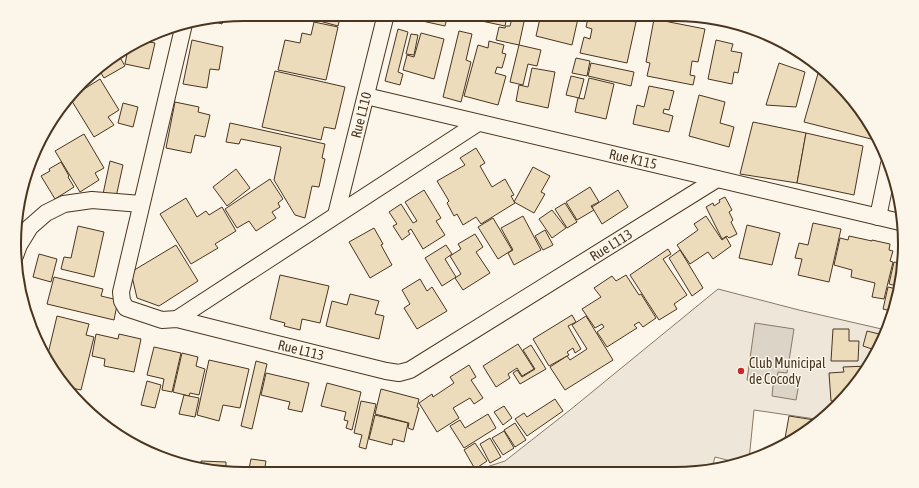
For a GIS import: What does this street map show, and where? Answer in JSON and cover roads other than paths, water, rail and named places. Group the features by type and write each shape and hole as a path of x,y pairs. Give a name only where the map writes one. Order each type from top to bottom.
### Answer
{"street":[{"name":"Rue L110","path":"336,215 384,21"},
{"name":"Rue L113","path":"183,30 121,292 122,301 126,308 162,320 177,319 399,373 410,370 717,179"},
{"name":"Rue K115","path":"366,96 897,221"},
{"path":"177,319 478,122"},
{"path":"878,217 887,176"},
{"path":"21,242 30,227 46,213 64,204 92,200 141,204"}],"place":[{"name":"Club Municipal de Cocody","path":"741,371"}]}
